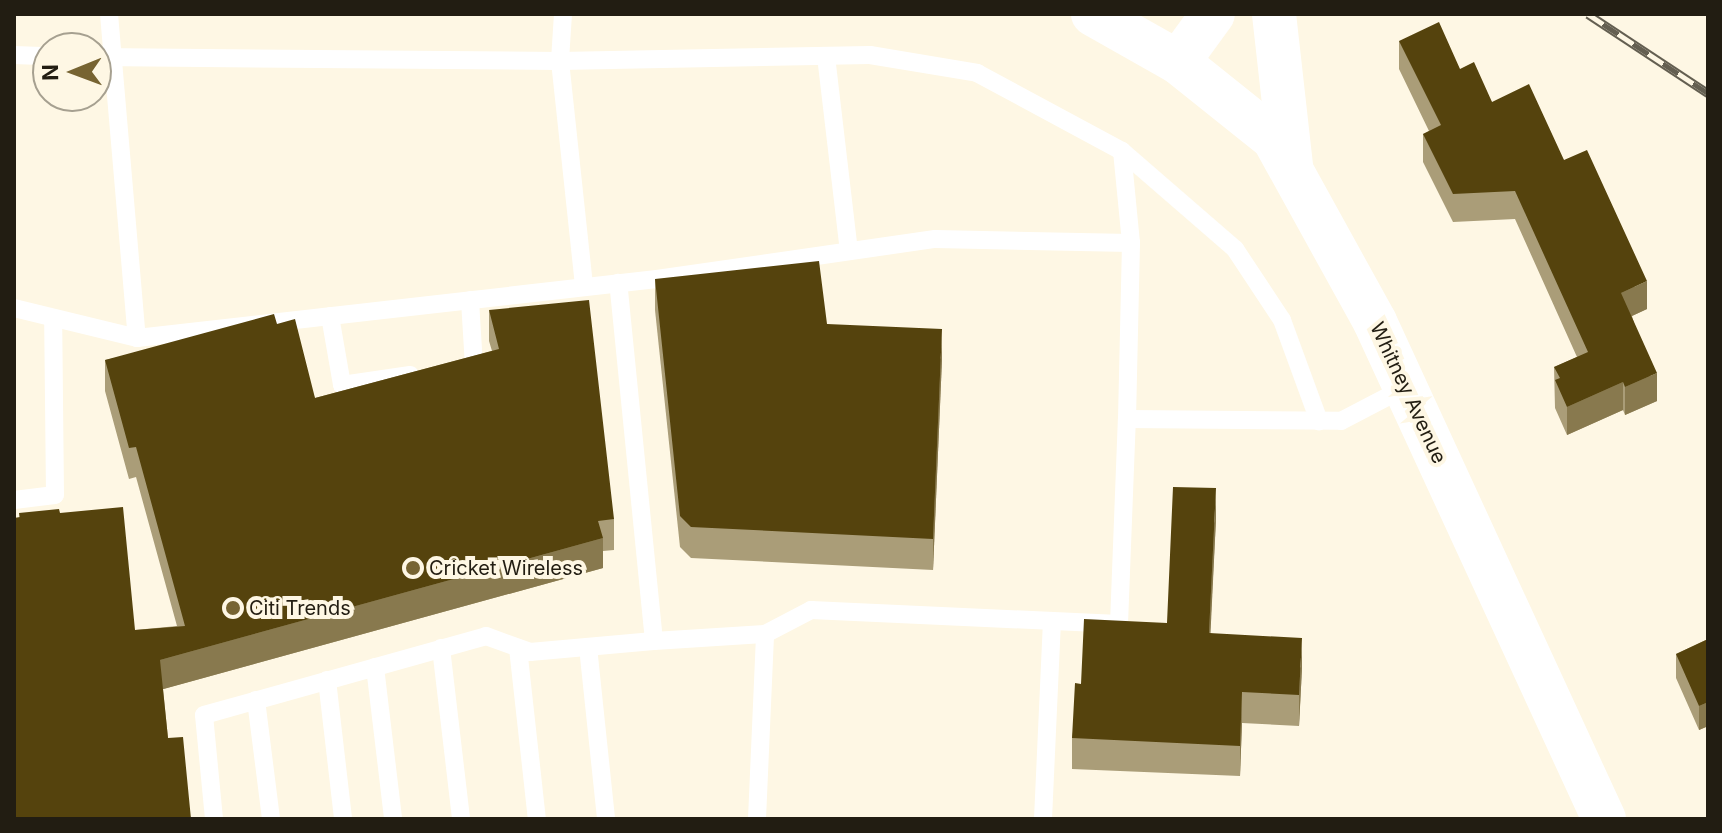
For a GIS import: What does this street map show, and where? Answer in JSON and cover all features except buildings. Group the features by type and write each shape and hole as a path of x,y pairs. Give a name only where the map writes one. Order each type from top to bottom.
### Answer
{"main road":[{"name":"Whitney Avenue","path":"1093,14 1178,62 1274,139 1375,322 1604,819"},
{"path":"1178,62 1213,14"},
{"path":"1274,14 1292,173"}],"lane":[{"path":"563,14 560,61 584,287"},
{"path":"112,57 560,61 870,55 977,73 1122,151 1235,249 1282,320 1319,421"},
{"path":"826,56 849,251"},
{"path":"110,112 137,338"},
{"path":"214,819 204,715 486,636 530,652 765,634 811,610 1119,624 1131,243 1122,151"},
{"path":"14,308 137,338 618,283 935,239 1131,243"},
{"path":"618,283 654,641"},
{"path":"330,316 342,385 474,366 470,300"},
{"path":"14,500 55,495 53,318"},
{"path":"1127,419 1341,421 1406,387"},
{"path":"1043,819 1052,621"},
{"path":"757,819 765,634"},
{"path":"588,647 606,819"},
{"path":"441,648 461,819"},
{"path":"518,648 537,819"},
{"path":"375,667 393,819"},
{"path":"327,680 343,819"},
{"path":"256,700 271,819"}],"railway":[{"path":"1588,14 1708,93"}],"place":[{"name":"Cricket Wireless","path":"413,568"},
{"name":"Citi Trends","path":"233,608"}]}
